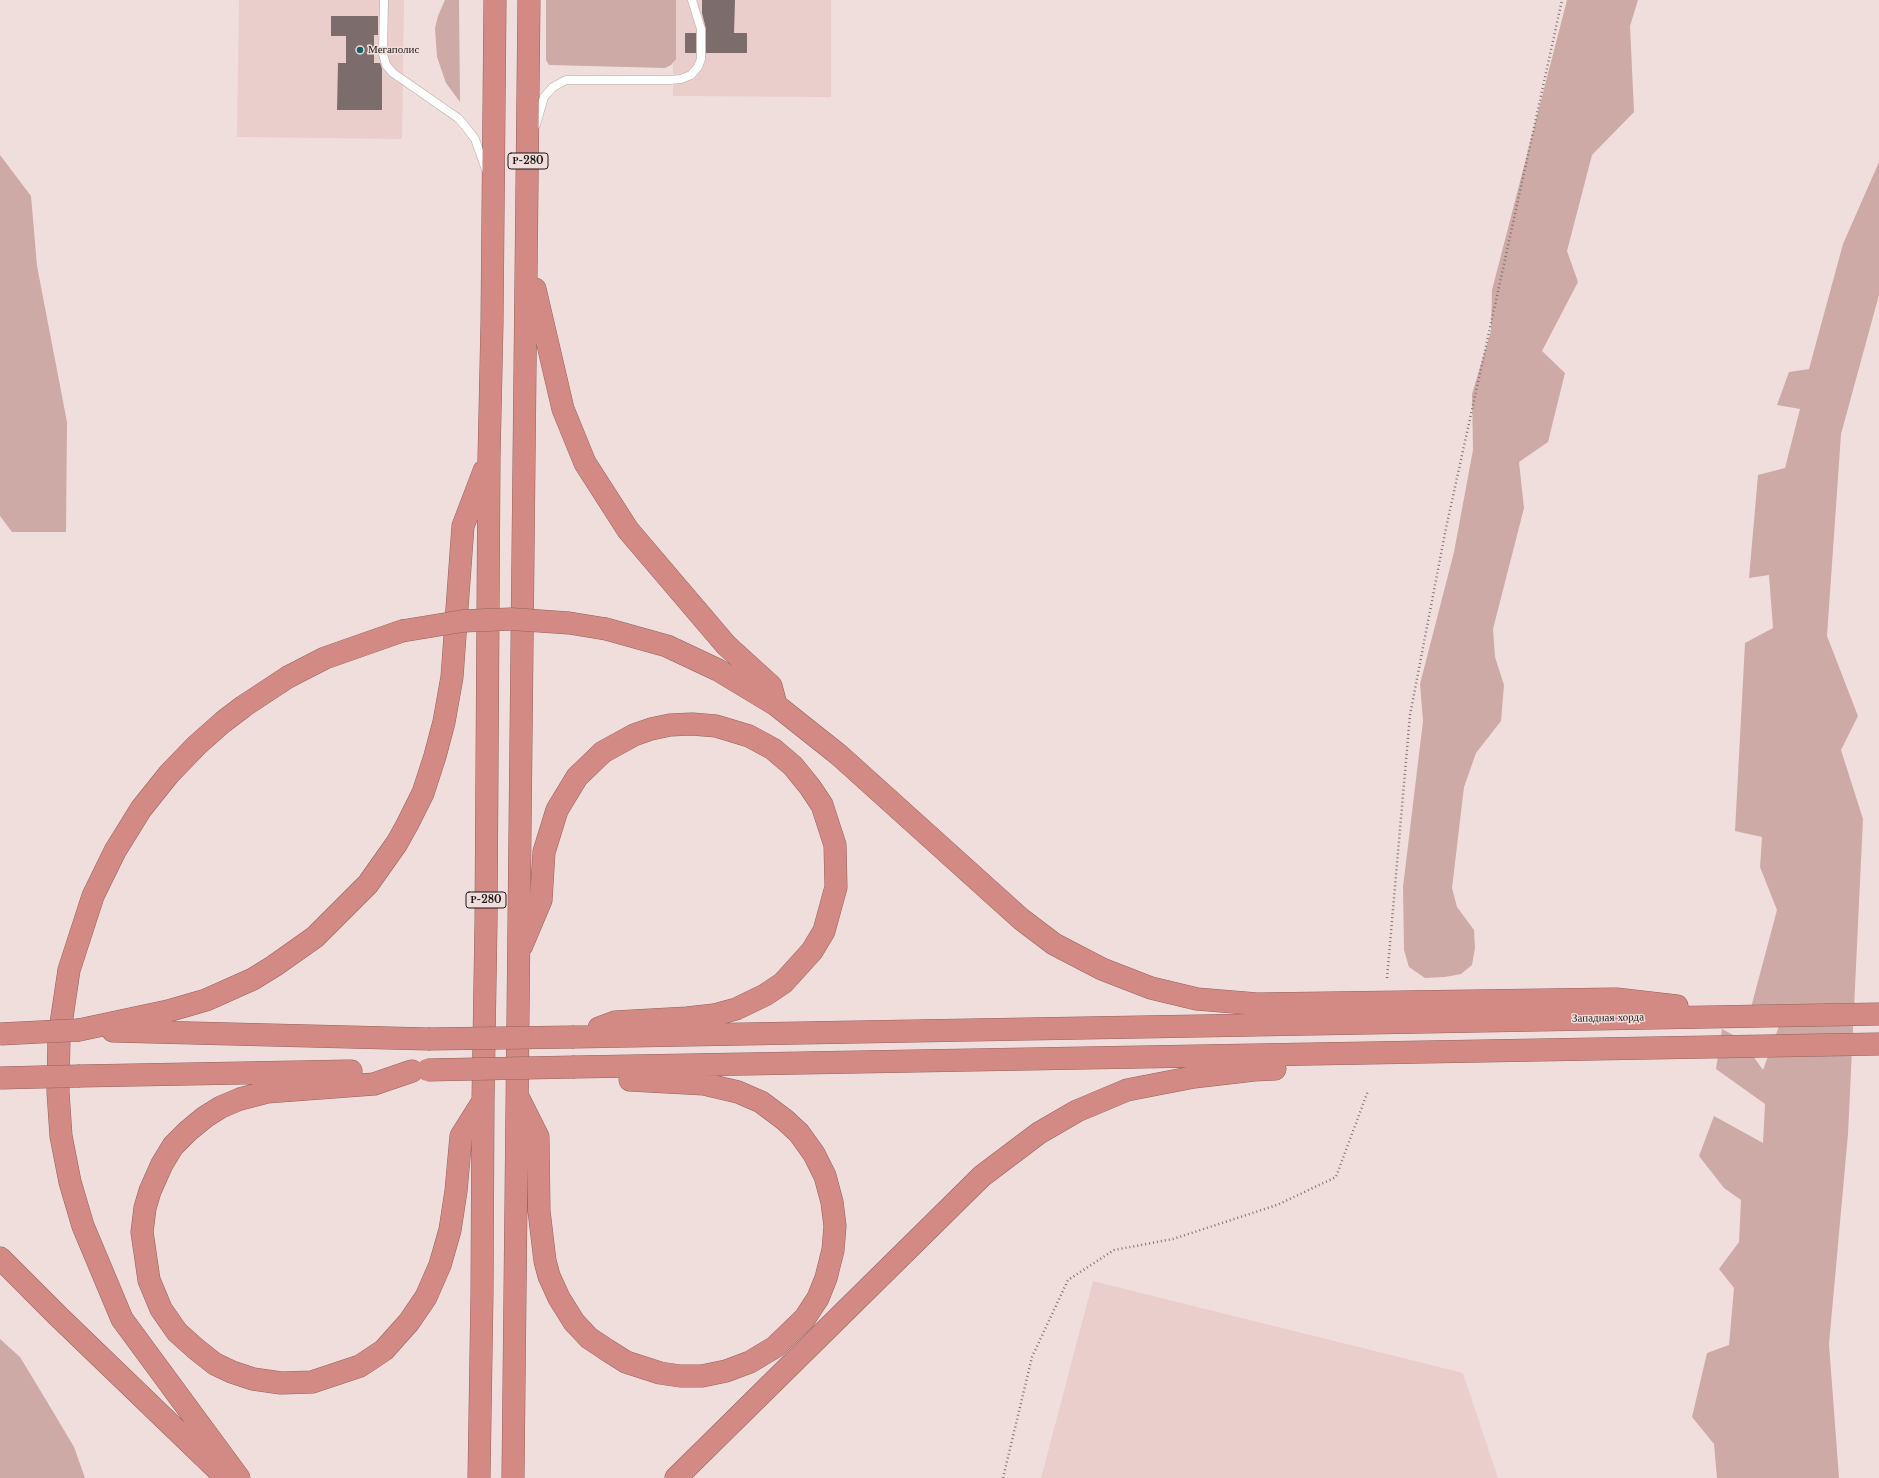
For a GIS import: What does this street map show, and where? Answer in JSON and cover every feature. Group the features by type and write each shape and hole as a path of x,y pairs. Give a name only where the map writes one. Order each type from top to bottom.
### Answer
{"highway":[{"name":"Р-280","path":"479,1478 495,0"},
{"name":"Р-280","path":"513,1478 517,1286 518,954 529,0"},
{"path":"527,254 563,409 585,463 628,530 726,645 771,686 776,705"},
{"path":"0,1034 79,1030 168,1011 206,1000 253,979 315,937 368,884 397,843 407,825 423,793 436,756 452,678 463,526 489,458"},
{"path":"239,1478 122,1319 83,1226 70,1182 61,1136 58,1092 59,1036 69,970 93,896 115,851 141,809 169,774 197,745 223,722 288,677 325,658 402,631 463,621 511,619 569,623 606,629 667,646 718,670 776,705 839,755 1021,919 1054,944 1102,969 1151,988 1197,998 1257,1004 1616,999 1764,1016"},
{"path":"518,954 541,900 544,852 557,810 577,777 603,752 618,742 651,729 670,725 692,724 716,726 749,736 773,749 793,766 810,787 822,805 830,826 835,846 836,887 824,931 812,951 797,970 783,983 765,995 736,1009 714,1015 687,1018 615,1022 574,1037"},
{"name":"Западная хорда","path":"79,1030 428,1039 1879,1014"},
{"path":"0,1078 1879,1044"},
{"path":"676,1478 982,1176 1039,1132 1077,1111 1127,1090 1194,1077 1254,1070 1739,1058 1816,1045"},
{"path":"517,1094 538,1137 538,1211 545,1261 549,1276 559,1298 574,1322 589,1338 638,1367 660,1374 680,1376 702,1376 726,1371 750,1362 775,1347 805,1318 818,1298 826,1278 833,1250 835,1226 832,1202 825,1176 814,1154 799,1134 785,1120 761,1102 738,1092 704,1084 623,1080 575,1067"},
{"path":"420,1070 374,1084 267,1092 240,1099 205,1117 174,1146 162,1164 150,1191 145,1208 142,1232 148,1280 161,1309 177,1332 196,1350 215,1364 232,1372 254,1379 281,1383 312,1382 360,1366 384,1350 409,1322 426,1297 440,1265 450,1230 456,1191 461,1136 483,1101"},
{"path":"0,1258 58,1316 227,1478"}],"lane":[{"path":"384,0 383,54 386,65 393,73 458,118 465,126 475,139 494,194"},
{"path":"528,152 544,97 553,87 566,80 670,80 681,79 692,75 698,67 701,59 701,29 692,0"}],"path":[{"path":"1387,978 1410,716 1446,528 1562,0"},
{"path":"1003,1478 1032,1357 1068,1280 1114,1250 1173,1239 1277,1205 1336,1177 1368,1091"}],"shaded area":[{"path":"239,0 404,0 402,139 237,137"},
{"path":"445,0 459,0 460,102 446,83 437,57 435,28 438,16"},
{"path":"546,0 676,0 676,59 671,65 665,68 549,65 546,60"},
{"path":"673,0 831,0 831,97 673,96"},
{"path":"1567,0 1638,0 1630,26 1634,112 1592,155 1567,251 1578,282 1542,351 1565,373 1548,442 1519,462 1524,508 1493,629 1495,657 1504,685 1501,721 1476,753 1464,787 1452,888 1457,907 1474,930 1475,948 1472,965 1461,974 1445,977 1425,978 1409,967 1404,950 1403,887 1423,721 1420,684 1454,552 1473,450 1472,394 1491,331 1492,290"},
{"path":"0,155 31,196 37,266 67,422 66,532 12,532 0,516"},
{"path":"1879,162 1879,295 1841,434 1827,636 1858,716 1841,750 1863,819 1848,1134 1829,1344 1839,1478 1717,1478 1714,1444 1692,1417 1707,1353 1729,1345 1734,1288 1719,1269 1739,1242 1741,1200 1724,1188 1699,1156 1714,1116 1763,1143 1765,1104 1716,1069 1722,1029 1741,1039 1763,1070 1779,1026 1749,1015 1777,910 1760,867 1762,837 1735,831 1745,643 1773,628 1769,575 1749,578 1758,475 1785,468 1800,409 1777,405 1789,372 1809,369 1843,244"},
{"path":"1093,1281 1463,1373 1498,1478 1041,1478"},
{"path":"0,1339 20,1357 74,1447 85,1478 0,1478"}],"building":[{"path":"702,0 735,0 734,33 747,33 747,53 706,53 706,29 702,13"},
{"path":"331,16 378,16 378,35 374,35 374,63 380,63 382,69 382,110 337,110 338,63 346,63 346,36 331,36"},
{"path":"685,33 696,33 696,53 685,53"}],"place":[{"name":"Мегаполис","path":"360,50"}]}
